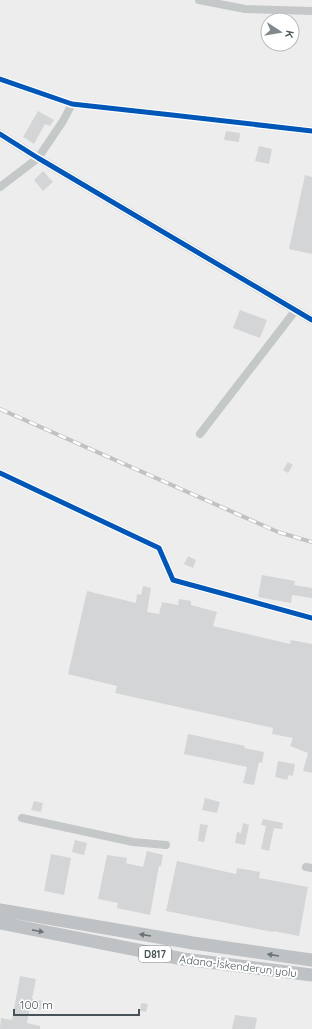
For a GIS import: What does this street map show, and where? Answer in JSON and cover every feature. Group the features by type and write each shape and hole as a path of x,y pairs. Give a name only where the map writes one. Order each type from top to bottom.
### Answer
{"highway":[{"name":"D817","path":"0,910 185,941 312,960"},
{"name":"Adana-İskenderun yolu","path":"0,923 182,959 312,975"}],"street":[{"path":"198,0 245,9 312,10"},
{"path":"0,79 72,104 312,131"},
{"path":"0,187 38,158 63,122 72,104"},
{"path":"0,134 312,320"},
{"path":"200,434 295,310"},
{"path":"0,474 159,548 173,580 312,618"},
{"path":"22,818 133,842 166,845"}],"building":[{"path":"38,111 54,120 50,126 45,124 34,144 23,137"},
{"path":"226,131 240,133 239,142 224,140"},
{"path":"259,146 272,149 269,164 255,161"},
{"path":"43,171 53,182 43,191 34,180"},
{"path":"305,175 312,177 312,254 289,249"},
{"path":"240,310 267,320 260,338 233,328"},
{"path":"288,462 293,465 288,473 283,470"},
{"path":"188,556 196,560 193,568 184,564"},
{"path":"262,575 295,581 294,585 312,588 312,598 292,595 291,603 258,597"},
{"path":"143,586 151,588 147,612 159,614 162,602 178,605 179,599 191,601 191,605 217,612 213,626 290,644 291,640 312,644 312,773 303,771 308,753 290,746 293,738 272,734 273,728 115,693 117,686 68,674 87,591 136,603 137,594 141,595"},
{"path":"188,734 245,746 244,748 264,752 262,763 259,762 254,785 243,783 247,767 184,754"},
{"path":"278,761 295,764 293,776 289,775 287,780 275,777"},
{"path":"205,798 220,802 217,813 202,810"},
{"path":"34,801 43,803 41,812 31,810"},
{"path":"263,819 283,823 282,829 274,828 269,851 261,849 266,826 261,825"},
{"path":"243,823 249,825 245,845 235,843 237,832 241,833"},
{"path":"200,824 208,825 204,842 198,841"},
{"path":"75,840 87,843 84,855 72,852"},
{"path":"147,851 163,855 161,866 159,866 150,915 117,908 118,903 98,899 107,855 127,858 126,863 143,867"},
{"path":"51,854 71,858 64,895 44,891"},
{"path":"177,861 236,874 237,868 260,872 259,878 308,887 299,936 166,911"},
{"path":"20,976 36,979 32,999 43,1001 41,1010 30,1008 27,1023 40,1026 40,1029 0,1029 1,1018 12,1020"},
{"path":"141,1003 148,1004 146,1012 140,1011"},
{"path":"235,1015 257,1018 255,1029 232,1029"}],"railway":[{"path":"0,409 278,532 312,542"}],"cycle path":[{"path":"0,79 72,104 312,131"},
{"path":"0,134 312,320"},
{"path":"0,473 159,548 173,580 312,618"}]}
